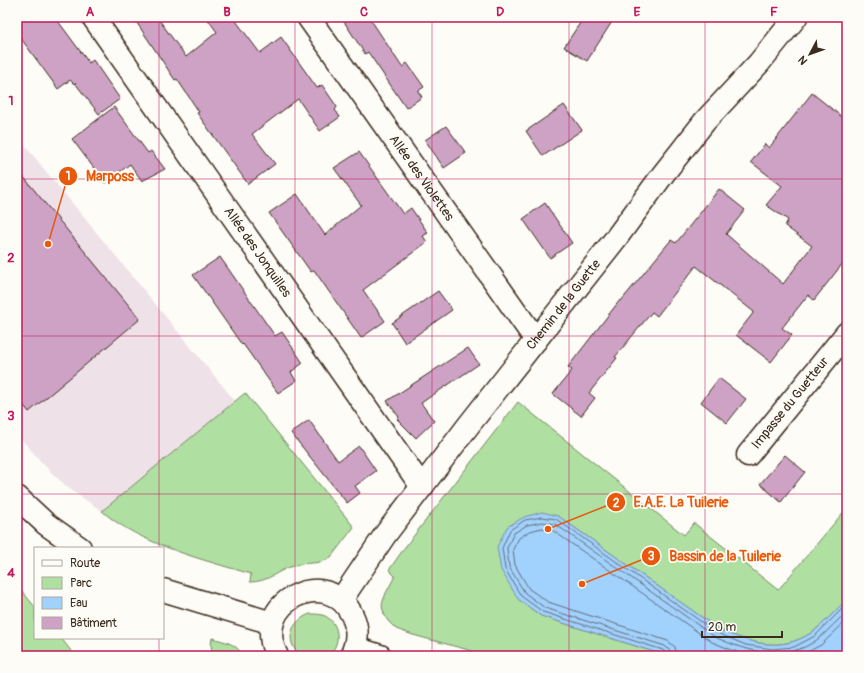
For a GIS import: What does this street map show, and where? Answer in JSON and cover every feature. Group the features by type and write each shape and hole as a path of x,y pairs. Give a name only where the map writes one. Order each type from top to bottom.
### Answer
{"street":[{"name":"Allée des Jonquilles","path":"93,17 422,487"},
{"name":"Allée des Violettes","path":"308,17 536,340"},
{"name":"Chemin de la Guette","path":"341,600 385,535 617,237 664,173 705,121 758,63 796,17"},
{"name":"Impasse du Guetteur","path":"748,455 847,333"},
{"path":"17,497 46,524 79,547"},
{"path":"164,590 272,623"},
{"path":"277,656 273,649 270,636 272,623 278,610 287,600 300,593 314,590 328,593 341,600 350,610 356,622 358,635 353,652 380,656"}],"shaded area":[{"path":"17,136 235,401 102,511 71,490 57,478 17,434"}],"green space":[{"path":"245,393 354,527 331,557 326,560 287,568 257,582 250,582 251,574 193,557 153,542 117,523 102,511"},
{"path":"518,402 684,535 694,523 778,590 847,508 847,599 820,626 811,633 799,639 788,643 766,644 743,639 720,630 558,516 518,599 541,616 667,656 491,656 396,629 388,621 382,606 386,593 395,576 389,570 405,547"},
{"path":"17,585 34,606 34,639 62,639 75,656 17,656"},
{"path":"310,614 320,614 325,616 334,624 337,641 332,652 327,656 303,657 293,646 291,636 294,627 301,619"},
{"path":"212,638 234,646 243,656 213,656 211,645"}],"water":[{"path":"542,512 558,516 720,630 743,639 766,644 777,644 788,643 799,639 811,633 820,626 847,599 847,656 667,656 541,616 518,599 501,570 497,547 507,527 524,517"}],"building":[{"path":"17,17 55,17 89,63 93,60 120,99 99,114 75,83 74,84 70,80 58,89 17,33"},
{"path":"133,17 157,17 186,57 217,32 206,17 233,17 260,53 281,37 317,88 322,85 337,107 335,110 340,117 320,131 298,99 252,134 275,164 248,184 197,113 199,112 177,79 175,80"},
{"path":"341,17 369,17 402,67 407,63 424,87 418,91 422,97 406,108 368,52 365,54"},
{"path":"584,17 615,17 587,61 564,47"},
{"path":"812,93 847,121 847,258 814,300 808,295 782,328 792,335 771,362 736,335 754,312 696,266 657,316 652,312 615,357 617,358 589,393 595,398 581,416 553,394 572,370 568,367 620,300 621,301 671,240 676,243 719,189 745,210 726,234 783,284 812,246 785,226 788,220 766,205 782,186 751,162 765,144 769,148"},
{"path":"564,105 582,130 543,156 526,131"},
{"path":"114,107 148,153 151,151 165,169 142,181 130,164 105,183 72,139"},
{"path":"446,126 466,153 444,168 425,140"},
{"path":"359,152 403,214 411,208 428,233 423,236 427,242 363,290 385,321 361,338 314,270 311,272 269,213 297,194 325,235 361,205 334,168"},
{"path":"17,169 140,319 29,412 17,397"},
{"path":"545,203 572,243 550,258 523,219"},
{"path":"220,257 275,336 282,332 303,363 291,372 296,381 278,393 193,275"},
{"path":"438,291 452,310 405,343 392,323"},
{"path":"468,348 479,364 421,403 434,421 416,438 397,419 399,417 387,401"},
{"path":"719,378 746,399 727,423 701,402"},
{"path":"309,420 338,461 359,446 376,471 355,486 360,493 347,503 291,433"},
{"path":"785,455 805,472 781,502 760,484"}],"place":[{"name":"Marposs","path":"48,244"},
{"name":"E.A.E. La Tuilerie","path":"548,529"},
{"name":"Bassin de la Tuilerie","path":"582,584"}]}
